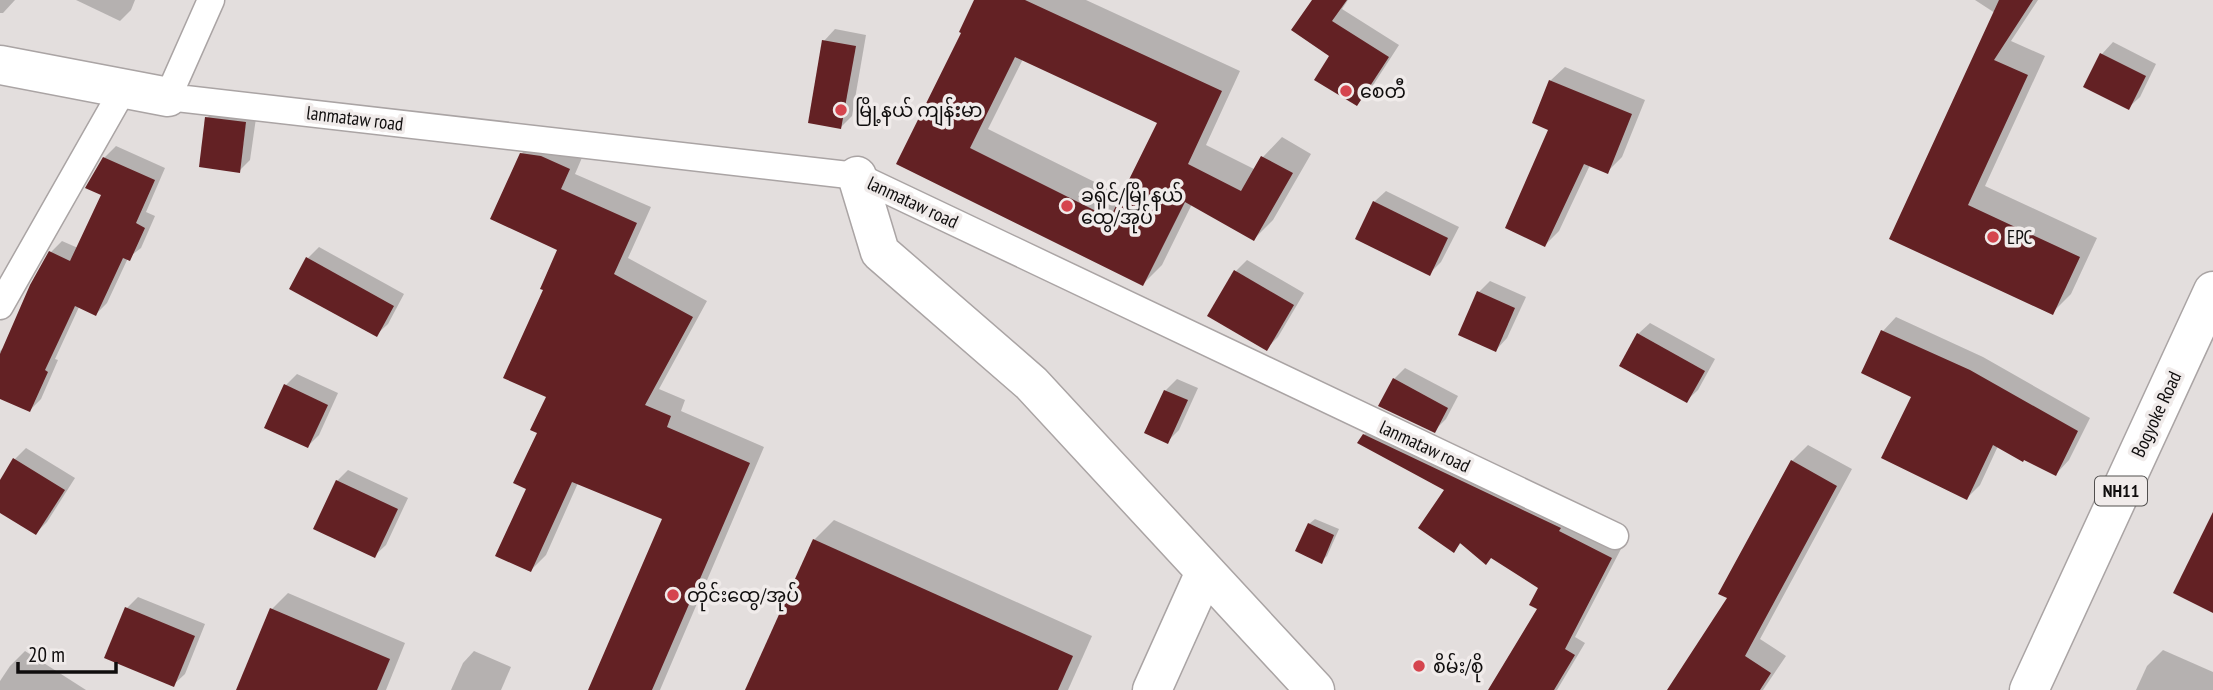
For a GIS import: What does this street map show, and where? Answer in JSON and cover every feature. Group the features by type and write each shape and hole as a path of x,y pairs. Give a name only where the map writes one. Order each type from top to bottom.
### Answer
{"main road":[{"path":"0,65 167,97"},
{"path":"857,176 880,252 1031,383 1315,690"},
{"name":"Bogyoke Road","path":"2029,690 2213,291"},
{"path":"1152,690 1205,572"}],"street":[{"path":"167,97 211,0"},
{"path":"0,306 124,88"},
{"name":"lanmataw road","path":"167,97 857,176 1615,536"}],"building":[{"path":"974,0 1025,0 1222,91 1188,164 1241,191 1261,156 1293,173 1254,241 1185,202 1143,286 896,164 961,33 959,32","holes":["1015,57 1157,123 1110,218 970,148"]},
{"path":"1312,0 1347,0 1332,21 1389,57 1357,106 1314,80 1329,56 1291,30"},
{"path":"1999,0 2033,0 1994,60 2028,75 1968,205 2080,257 2053,315 1889,239"},
{"path":"822,40 856,46 841,129 808,123"},
{"path":"2100,53 2146,76 2129,110 2083,87"},
{"path":"1549,80 1632,114 1608,174 1584,164 1545,247 1505,228 1548,130 1532,123"},
{"path":"205,117 246,122 240,173 199,167"},
{"path":"520,153 541,156 570,169 561,189 637,223 614,274 693,317 645,405 671,416 667,427 750,463 652,690 588,690 662,519 572,482 531,572 495,556 526,489 513,483 537,433 530,430 546,397 503,378 543,290 540,289 557,250 490,219"},
{"path":"103,157 155,180 136,223 145,228 130,261 123,258 96,316 75,306 45,370 48,372 30,412 0,399 0,354 30,285 49,251 70,261 101,195 85,188"},
{"path":"1373,201 1448,238 1430,276 1355,239"},
{"path":"306,257 394,306 377,337 289,289"},
{"path":"1234,270 1294,305 1267,351 1207,316"},
{"path":"1477,291 1515,308 1496,352 1458,335"},
{"path":"1881,330 1970,370 2078,431 2056,476 1993,445 1967,500 1881,458 1911,397 1861,373"},
{"path":"1637,333 1705,371 1687,403 1619,366"},
{"path":"1393,378 1448,408 1435,433 1378,406"},
{"path":"284,384 328,405 308,448 264,428"},
{"path":"1164,390 1188,400 1168,444 1144,433"},
{"path":"1363,434 1561,528 1559,531 1612,558 1565,649 1575,655 1554,690 1488,690 1537,609 1529,605 1538,588 1491,558 1486,565 1460,543 1454,553 1418,528 1444,490 1357,443"},
{"path":"13,458 65,490 36,535 0,513 0,480"},
{"path":"1791,460 1837,486 1745,656 1771,673 1760,690 1667,690 1727,598 1718,594"},
{"path":"336,480 398,509 375,558 313,529"},
{"path":"2213,512 2213,613 2173,593"},
{"path":"1308,523 1334,535 1322,564 1295,551"},
{"path":"813,539 1073,656 1058,690 745,690"},
{"path":"125,607 195,636 174,687 104,658"},
{"path":"270,608 390,659 377,690 236,690"}],"place":[{"name":"စေတီ","path":"1346,91"},
{"name":"မြို့နယ် ကျန်းမာ","path":"841,110"},
{"name":"ခရိုင်/မြို့နယ် ထွေ/အုပ်","path":"1067,206"},
{"name":"EPC","path":"1993,237"},
{"name":"တိုင်းထွေ/အုပ်","path":"673,595"},
{"name":"စိမ်း/စို","path":"1419,666"}]}
